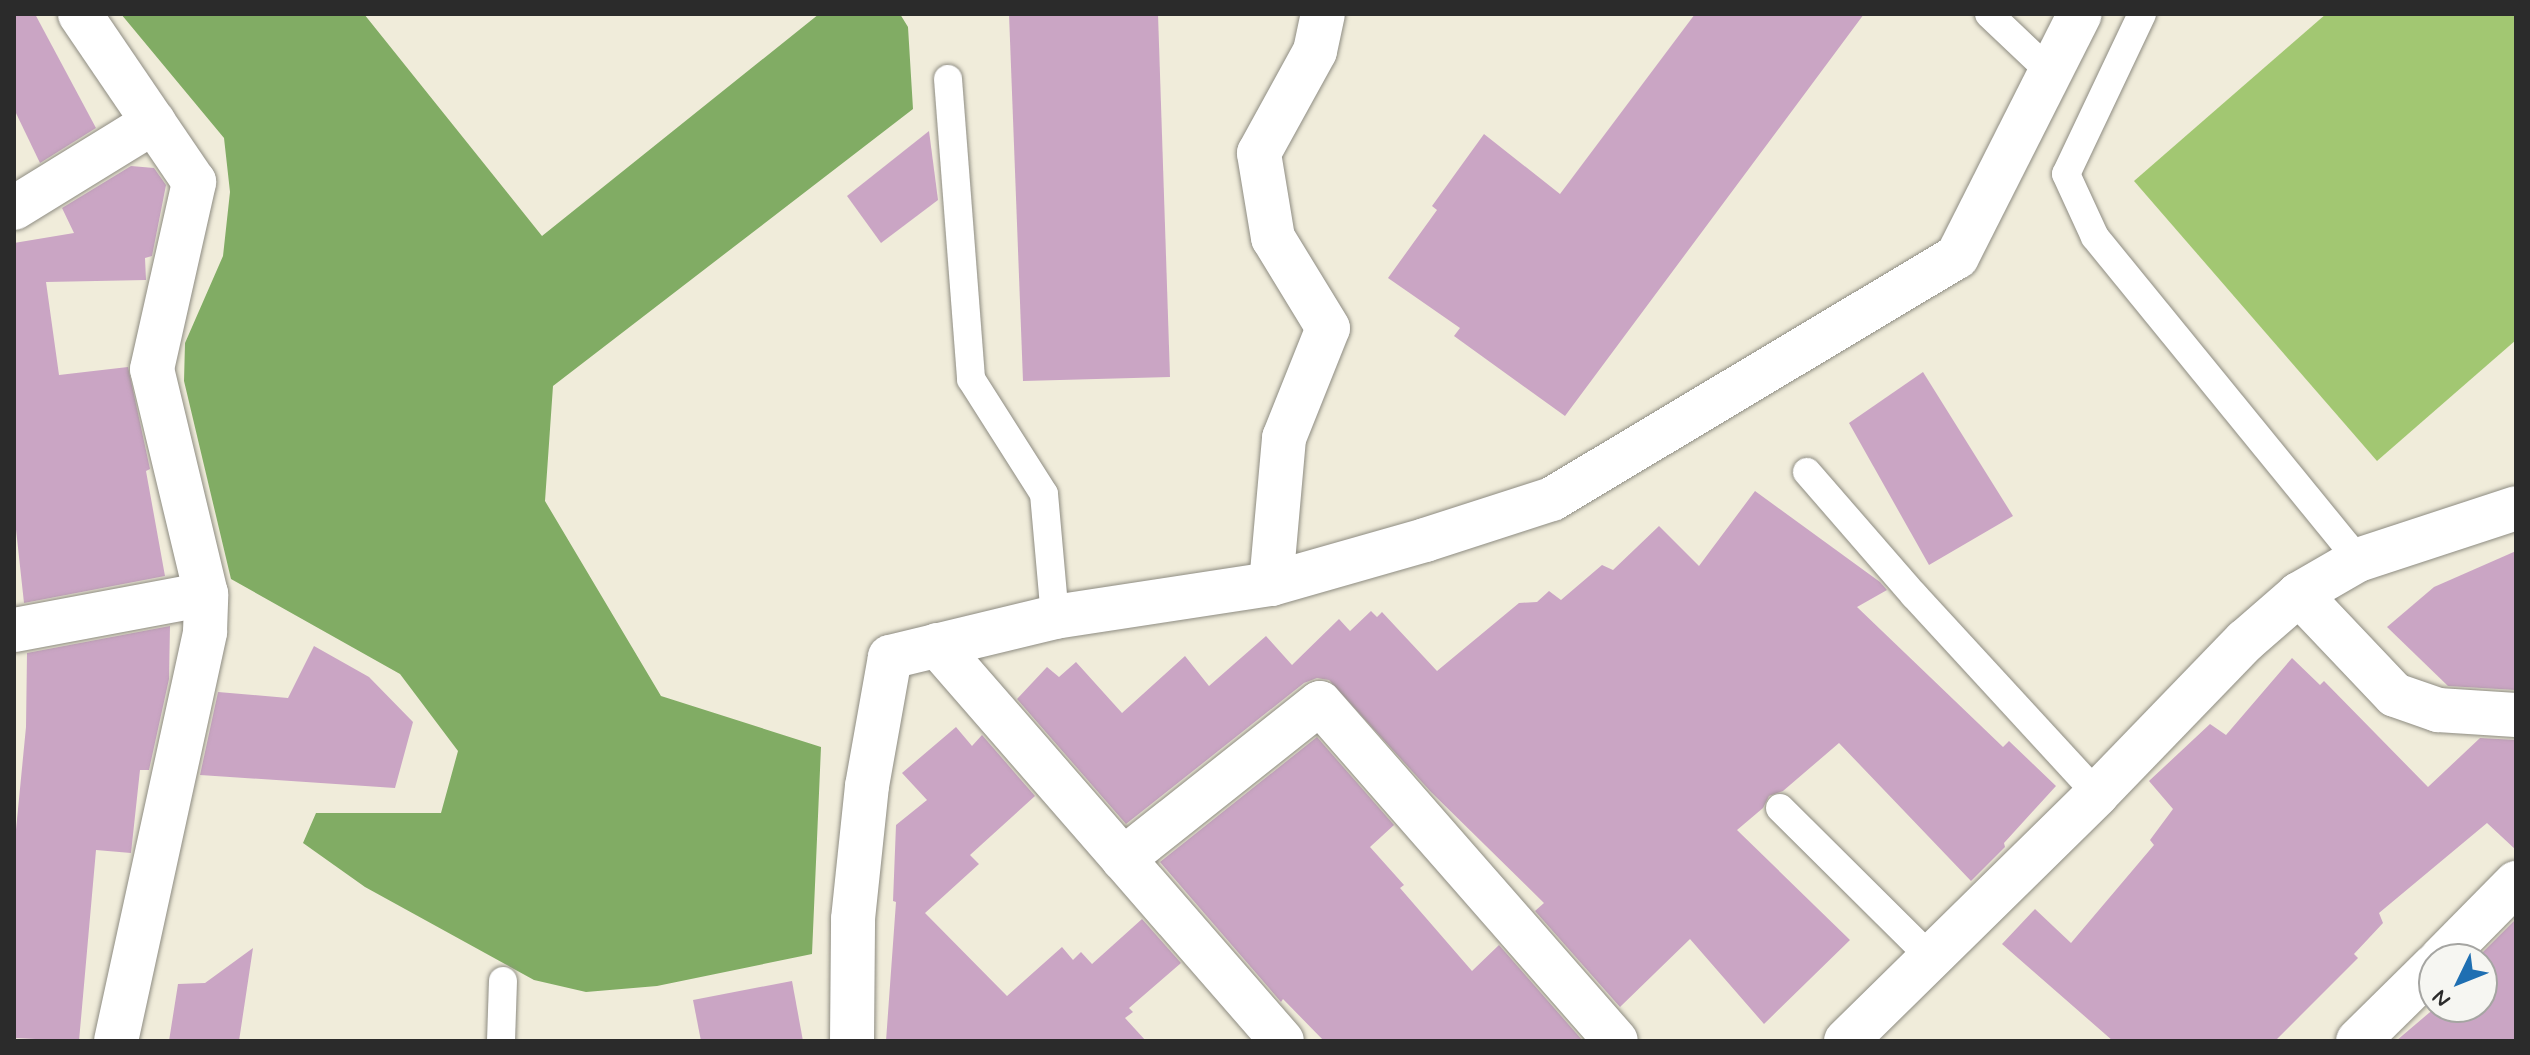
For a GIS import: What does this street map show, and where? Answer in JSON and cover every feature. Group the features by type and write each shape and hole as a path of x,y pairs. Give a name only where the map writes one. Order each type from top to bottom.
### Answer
{"street":[{"path":"80,14 194,182 152,369 206,594 205,632 116,1041"},
{"path":"1271,584 1284,438 1328,328 1273,238 1259,153 1315,51 1323,14"},
{"path":"852,1041 853,919 867,786 890,657 1055,617 1271,584 1425,540 1552,499 1957,257 2080,14"},
{"path":"14,208 154,122"},
{"path":"1846,1041 2097,794 2245,641 2299,594 2358,560 2516,508"},
{"path":"14,630 206,594"},
{"path":"2299,594 2395,695 2438,710 2516,715"},
{"path":"937,645 1282,1041"},
{"path":"1123,859 1320,703 1616,1041"},
{"path":"2457,943 2516,883"},
{"path":"2358,1041 2418,982"}],"lane":[{"path":"1989,14 2049,71"},
{"path":"2142,14 2066,174 2095,237 2358,560"},
{"path":"948,79 971,379 1044,494 1055,617"},
{"path":"1807,472 1914,595 2097,794"},
{"path":"1780,808 1930,957"},
{"path":"501,1041 503,981"}],"green space":[{"path":"121,14 364,14 542,236 819,14 900,14 908,27 913,109 553,386 545,501 661,696 821,747 812,954 657,986 586,992 534,980 365,887 303,843 316,813 441,813 458,751 400,674 231,579 184,381 185,343 223,256 230,192 224,138"},
{"path":"2326,14 2516,14 2516,340 2377,461 2134,181"}],"building":[{"path":"14,14 35,14 96,128 40,163 14,109"},
{"path":"1009,14 1158,14 1170,377 1023,381"},
{"path":"1695,14 1864,14 1565,416 1454,336 1460,328 1388,278 1437,210 1432,206 1484,134 1560,194"},
{"path":"929,131 938,200 881,243 847,196"},
{"path":"131,166 154,168 166,185 152,256 145,258 146,280 46,282 59,375 128,367 150,469 146,471 165,576 24,603 14,511 14,243 74,233 62,208"},
{"path":"1923,372 2013,516 1929,565 1849,423"},
{"path":"1755,491 1880,582 1887,590 1857,607 2003,747 2009,741 2056,786 2004,843 2005,847 1971,881 1839,743 1783,791 1769,796 1763,808 1737,830 1850,940 1764,1024 1690,939 1620,1007 1535,911 1544,903 1431,792 1329,680 1317,678 1304,683 1126,824 1017,699 1047,667 1059,677 1076,662 1122,713 1185,656 1209,686 1266,636 1292,665 1339,619 1350,631 1371,611 1377,617 1382,612 1437,671 1519,603 1537,602 1549,591 1561,600 1602,565 1613,570 1659,526 1699,566"},
{"path":"2516,551 2516,690 2448,686 2387,627 2434,587"},
{"path":"170,626 169,679 149,770 140,770 131,853 96,850 79,1041 14,1038 14,850 26,727 27,653"},
{"path":"314,646 369,677 413,722 395,788 200,775 218,692 288,698"},
{"path":"2292,658 2320,685 2324,681 2428,787 2480,738 2516,740 2516,850 2487,823 2379,913 2383,923 2354,954 2358,958 2275,1041 2113,1041 2002,944 2035,909 2071,943 2154,845 2150,840 2173,809 2149,781 2210,724 2226,735"},
{"path":"956,727 972,746 982,735 1035,796 970,855 979,864 925,913 1007,996 1062,947 1073,960 1081,952 1092,964 1142,919 1181,963 1129,1008 1133,1012 1125,1018 1146,1041 886,1041 896,902 893,901 896,825 927,800 902,773"},
{"path":"1317,737 1394,825 1370,847 1404,885 1400,888 1472,971 1499,945 1583,1041 1324,1041 1283,999 1281,1002 1160,862"},
{"path":"2516,919 2516,1041 2396,1041 2418,1022 2498,1023 2498,943 2492,943"},
{"path":"253,948 239,1041 169,1041 178,984 205,983"},
{"path":"792,981 803,1041 701,1041 693,1000"}]}
